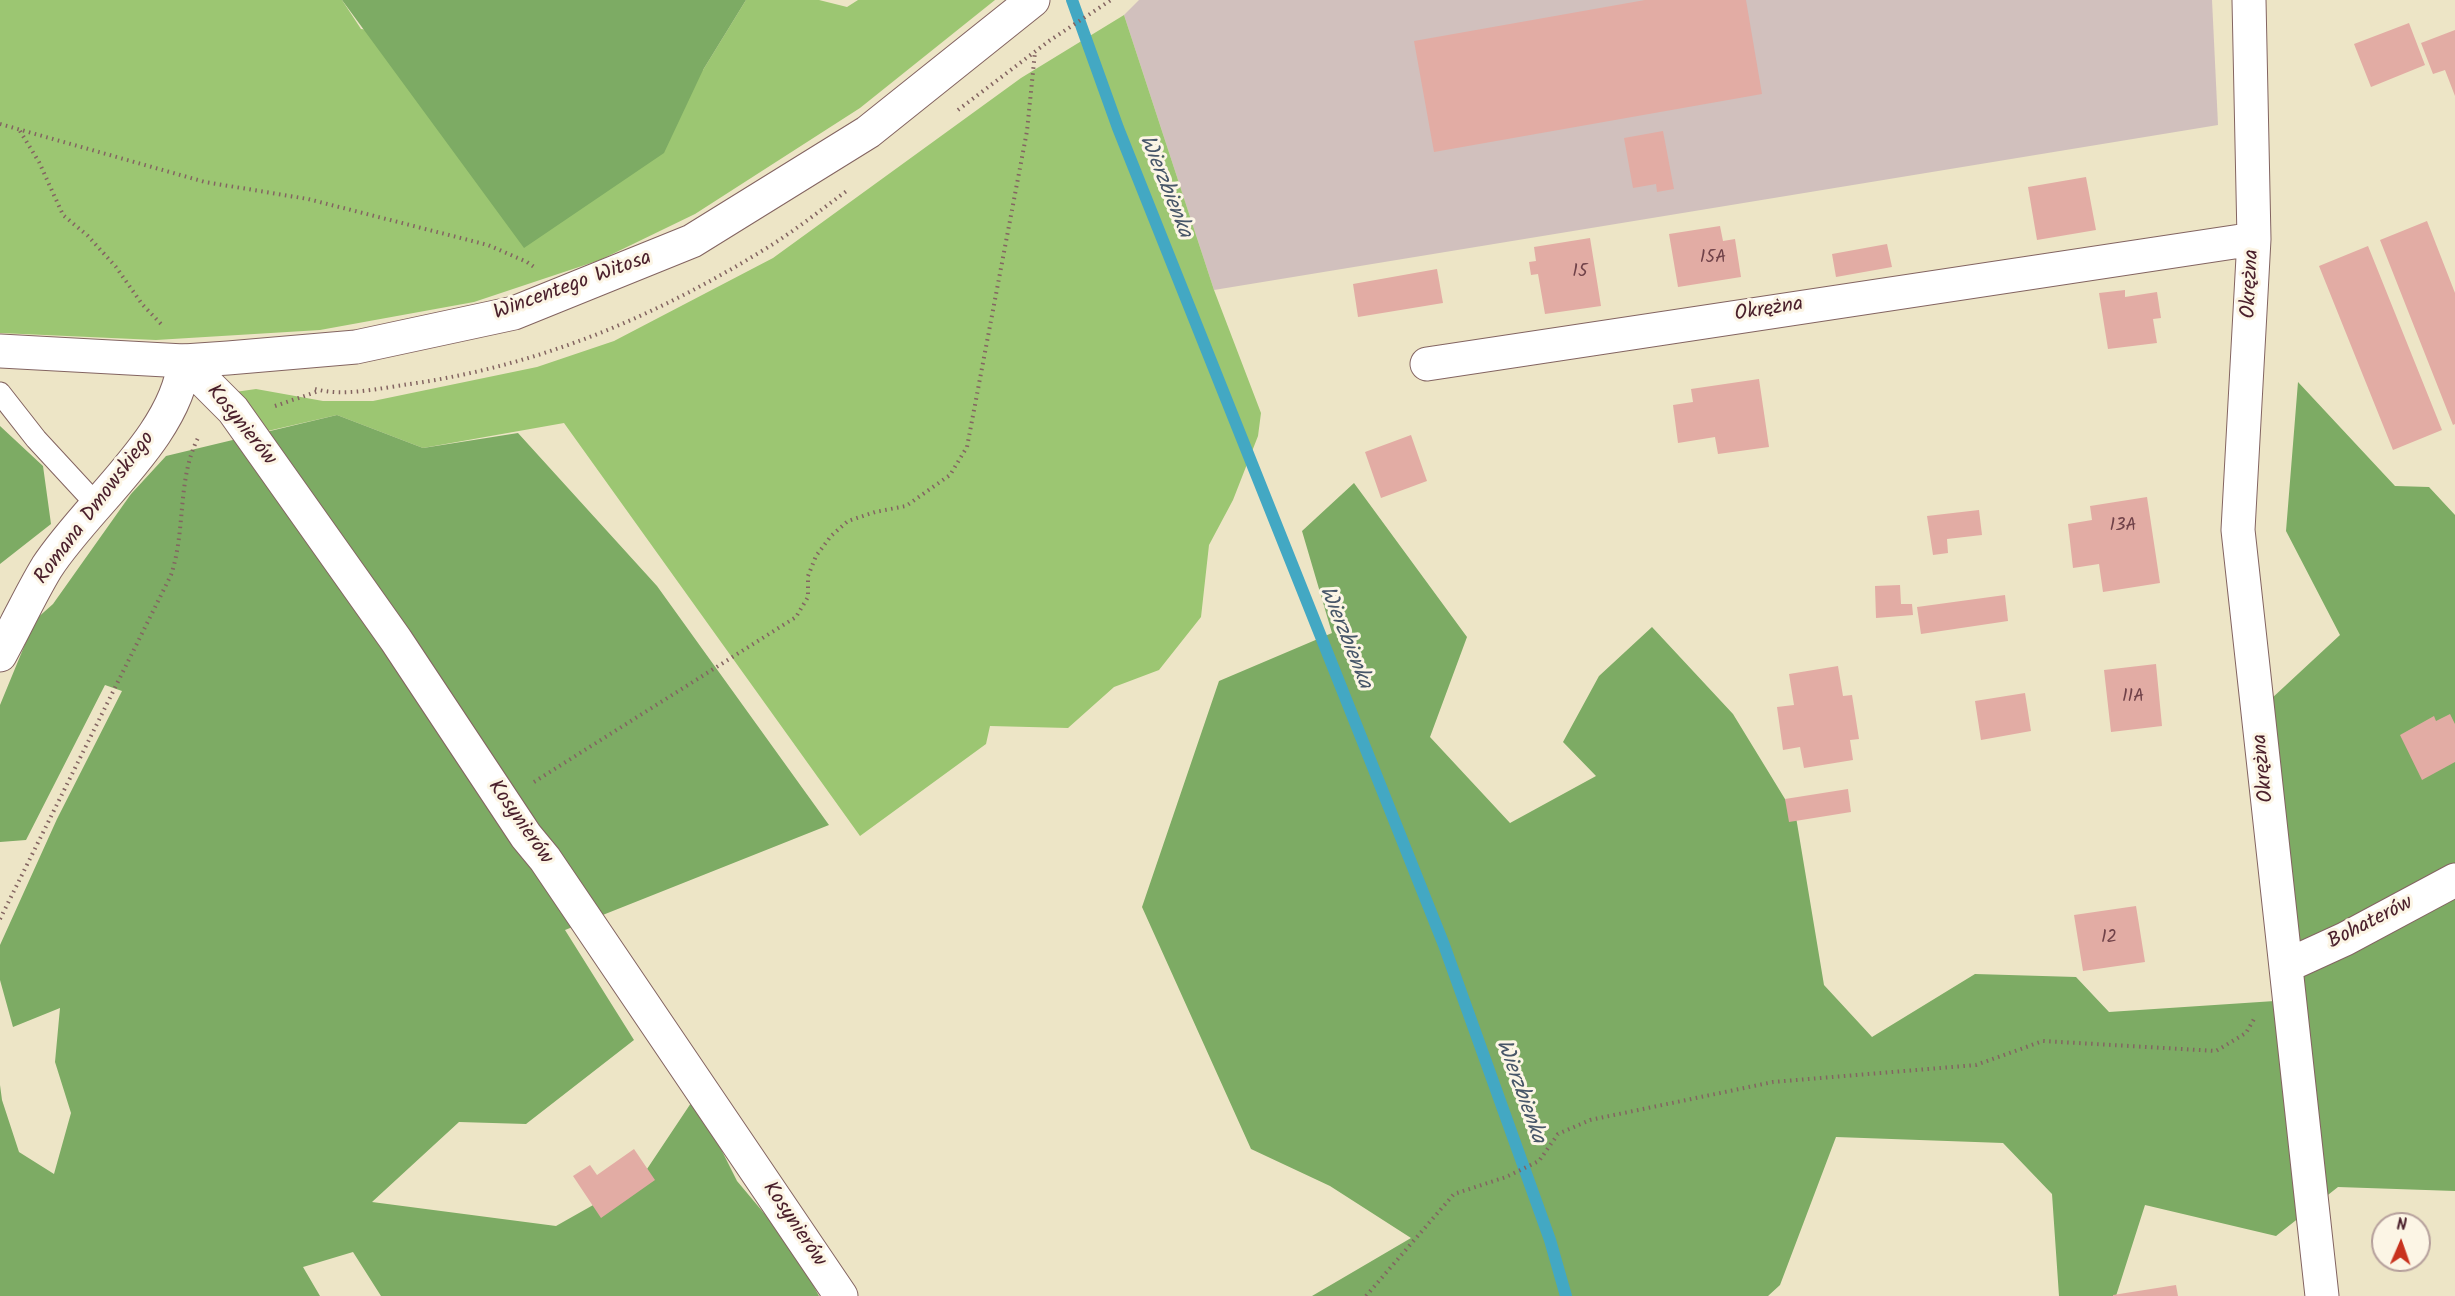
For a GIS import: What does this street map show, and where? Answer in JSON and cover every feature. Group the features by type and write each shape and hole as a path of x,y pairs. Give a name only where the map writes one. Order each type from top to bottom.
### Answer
{"street":[{"name":"Wincentego Witosa","path":"0,351 189,360 356,346 514,313 692,242 855,141 1033,0"},
{"name":"Okrężna","path":"2249,0 2254,239 2238,530 2322,1296"},
{"name":"Okrężna","path":"1427,364 2254,239"},
{"name":"Kosynierów","path":"189,360 233,410 396,640 503,802 841,1296"},
{"name":"Romana Dmowskiego","path":"0,655 48,566 156,431 178,395 189,360"},
{"name":"Bohaterów","path":"2286,966 2345,939 2455,880"}],"lane":[{"path":"0,393 36,440 96,504"}],"path":[{"path":"1049,41 1110,1"},
{"path":"503,802 796,616 808,597 808,576 816,556 831,536 848,521 875,512 906,506 950,475 967,447 1027,131 1035,52"},
{"path":"0,124 205,182 308,200 488,245 528,262 540,272 557,296"},
{"path":"19,130 39,162 63,215 88,236 116,267 142,304 189,360"},
{"path":"0,919 171,575 180,547 190,453 200,434 210,423 233,410 272,406 319,390"},
{"path":"1366,1296 1454,1194 1506,1177 1539,1161 1558,1134 1590,1120 1720,1091 1826,1076 1976,1065 2043,1041 2216,1051 2246,1033 2258,1014"}],"shaded area":[{"path":"1139,0 2212,0 2218,125 1214,290 1124,15"}],"green space":[{"path":"0,0 342,0 361,29 703,70 746,0 819,0 847,7 858,0 995,0 860,108 695,214 600,260 474,302 320,330 156,340 0,333"},
{"path":"342,0 746,0 703,70 664,153 524,248"},
{"path":"1124,15 1214,290 1261,413 1258,436 1233,500 1209,545 1201,617 1159,670 1114,687 1068,728 990,726 986,744 860,836 564,423 423,448 337,415 233,439 235,392 256,389 323,401 373,401 537,367 614,341 773,258 1021,78"},
{"path":"2298,382 2395,486 2429,487 2455,515 2455,1191 2338,1187 2276,1236 2145,1205 2116,1296 2059,1296 2052,1194 2003,1143 1836,1137 1780,1285 1768,1296 1312,1296 1411,1238 1330,1186 1251,1149 1142,907 1219,681 1332,633 1302,531 1354,483 1467,637 1430,737 1510,823 1596,776 1563,742 1599,676 1652,627 1733,714 1796,817 1824,985 1872,1037 1975,974 2076,977 2109,1012 2305,999 2271,699 2340,635 2286,531"},
{"path":"337,415 423,448 518,433 657,586 829,825 565,930 634,1040 526,1124 459,1122 372,1202 556,1226 641,1178 695,1097 737,1181 794,1249 819,1296 381,1296 353,1252 303,1267 320,1296 0,1296 0,1085 2,1100 19,1152 54,1174 71,1113 55,1062 60,1008 13,1027 0,980 0,945 57,819 122,691 105,685 26,840 0,842 0,705 35,620 53,604 131,494 166,456"},
{"path":"0,426 43,466 51,524 0,564"}],"building":[{"path":"1645,0 1746,0 1762,94 1434,152 1414,41"},
{"path":"2409,23 2425,65 2371,87 2354,44"},
{"path":"2455,30 2455,96 2445,70 2433,74 2421,43"},
{"path":"1663,131 1674,189 1657,192 1656,184 1633,188 1624,138"},
{"path":"2086,177 2096,230 2037,240 2028,187"},
{"path":"2427,221 2455,293 2455,424 2453,425 2380,240"},
{"path":"1720,226 1723,241 1735,239 1741,277 1678,287 1669,234"},
{"path":"1590,238 1601,306 1545,314 1538,274 1531,275 1529,262 1536,261 1534,247"},
{"path":"1887,244 1892,267 1836,277 1832,254"},
{"path":"2368,246 2442,430 2393,450 2319,266"},
{"path":"1437,269 1443,303 1358,317 1353,284"},
{"path":"2125,290 2125,297 2157,292 2161,318 2153,319 2157,343 2108,349 2099,293"},
{"path":"1759,379 1769,447 1718,454 1715,437 1678,443 1673,405 1693,402 1691,389"},
{"path":"1411,435 1427,481 1381,498 1365,452"},
{"path":"2147,497 2160,583 2103,592 2099,564 2073,568 2068,524 2092,520 2090,506"},
{"path":"1979,510 1982,535 1947,539 1948,553 1933,555 1927,516"},
{"path":"1900,585 1901,604 1912,604 1913,615 1876,618 1875,586"},
{"path":"2005,595 2008,621 1921,634 1917,607"},
{"path":"2156,664 2162,726 2111,732 2104,670"},
{"path":"1838,666 1843,696 1852,695 1859,739 1850,740 1853,760 1804,768 1800,747 1783,750 1777,707 1794,705 1789,674"},
{"path":"2025,693 2031,731 1981,740 1975,701"},
{"path":"2450,714 2455,724 2455,762 2422,780 2400,735 2434,716 2436,721"},
{"path":"1848,789 1851,812 1789,822 1785,799"},
{"path":"2136,906 2145,962 2083,971 2074,915"},
{"path":"634,1149 655,1180 601,1218 573,1176 590,1165 597,1175"},
{"path":"2176,1285 2178,1296 2113,1296 2113,1295"}],"waterway":[{"name":"Wierzbienka","path":"1072,0 1118,128 1444,945 1550,1240 1566,1296"}]}
